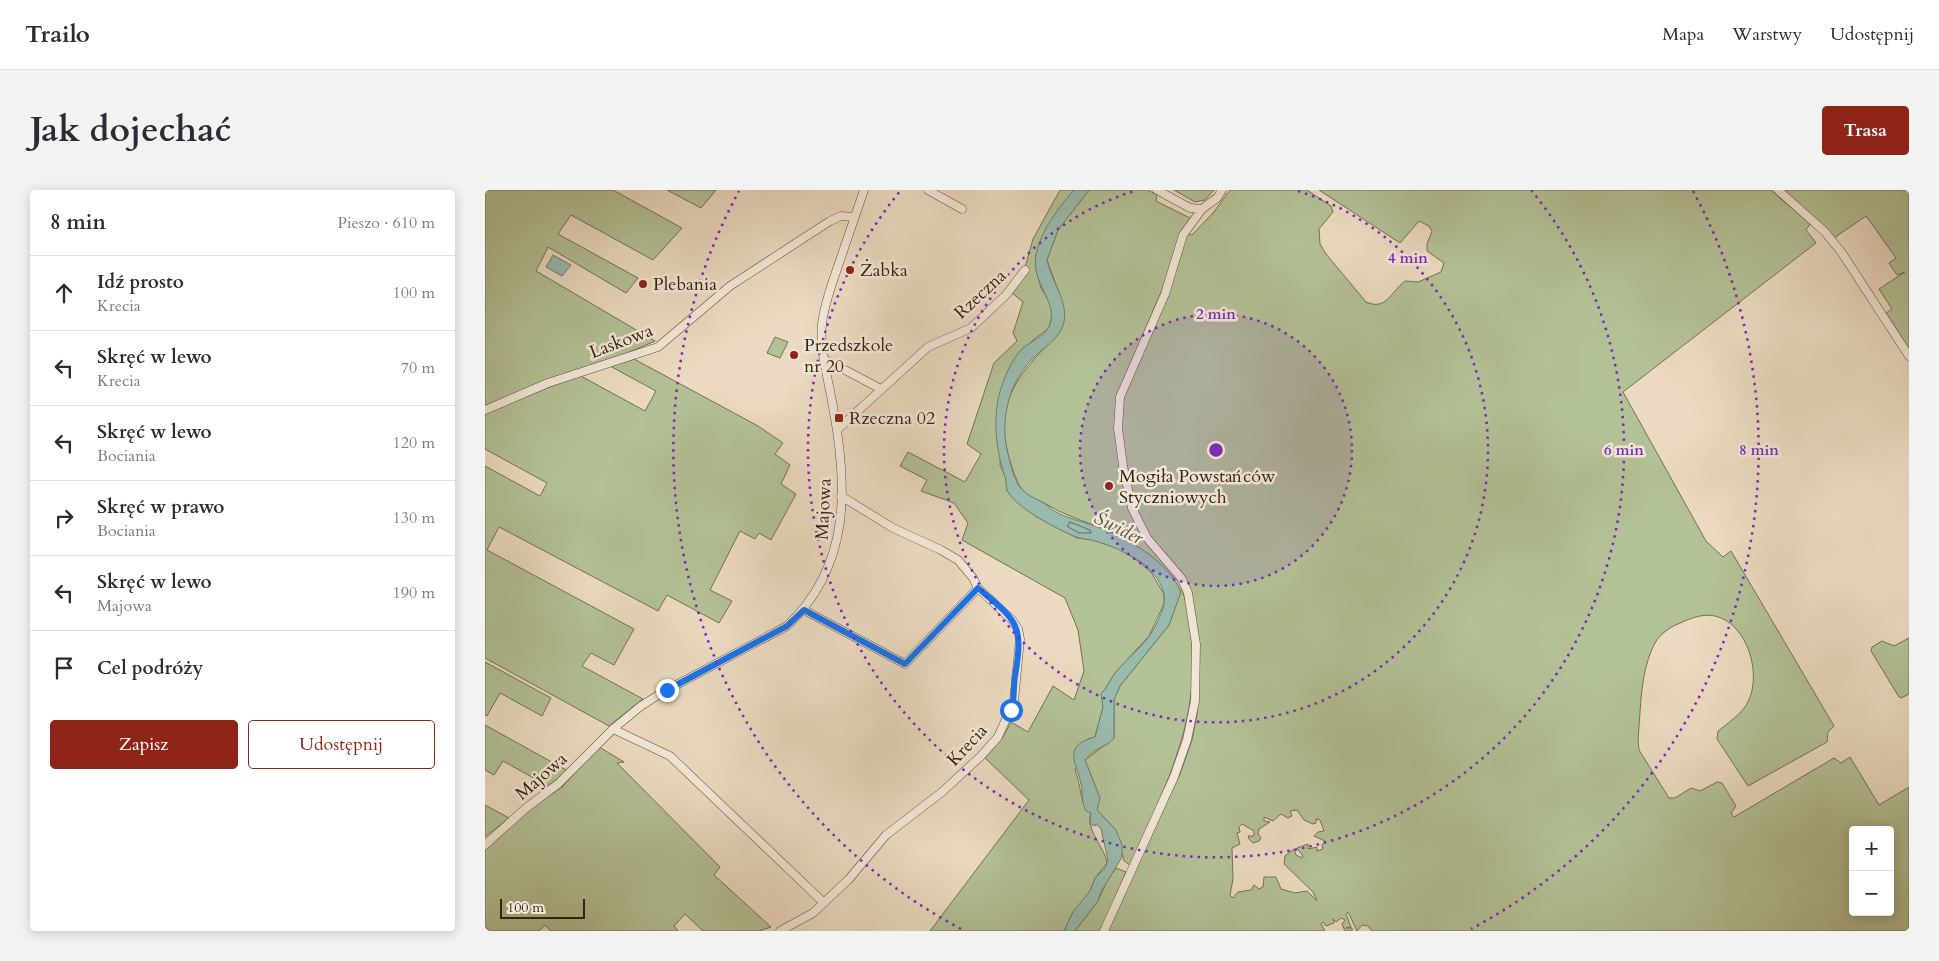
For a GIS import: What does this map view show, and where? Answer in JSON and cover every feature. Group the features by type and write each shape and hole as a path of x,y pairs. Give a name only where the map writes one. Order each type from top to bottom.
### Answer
{"street":[{"name":"Majowa","path":"485,845 526,808 558,784 613,729 641,706 663,692 787,626 804,610 826,572 837,547 841,496 837,430 822,326 825,305 864,190"},
{"path":"928,190 962,210"},
{"path":"1157,190 1190,208 1202,209"},
{"path":"1104,931 1174,777 1187,740 1195,701 1196,644 1188,593 1182,579 1147,538 1136,516 1123,466 1118,428 1120,397 1165,294 1183,235 1202,209 1217,198 1222,190"},
{"path":"1778,190 1825,232 1835,244 1909,356"},
{"name":"Laskowa","path":"485,410 548,383 657,347 730,286 830,221 841,216 855,217"},
{"name":"Rzeczna","path":"837,430 928,347 971,328 1006,295 1025,270"},
{"path":"826,360 881,389"},
{"name":"Krecia","path":"781,931 801,922 824,903 849,879 886,835 937,797 980,757 998,737 1014,701 1020,639 1018,628 1012,620 978,588 973,578 958,560 893,528 841,496"},
{"path":"804,610 905,664 978,588"},
{"path":"613,729 670,756 824,903"}],"shaded area":[{"path":"485,190 613,190 682,228 653,260 571,215 558,234 638,278 626,293 548,247 536,271 655,341 616,358 485,406"},
{"path":"667,190 716,190 701,208"},
{"path":"1060,190 1074,190 1036,254 1036,269 1041,288 1050,303 1052,315 1049,328 1032,341 1003,384 1000,465 1006,478 1007,491 1035,516 1077,538 1093,540 1117,548 1134,558 1151,572 1164,594 1164,604 1149,636 1115,673 1102,694 1103,707 1095,737 1088,739 1075,770 1082,798 1091,813 1090,819 1093,832 1107,863 1095,878 1090,891 1080,906 1073,912 1064,931 930,931 1029,800 985,758 1003,737 1011,722 1028,732 1053,686 1074,700 1084,671 1078,630 1065,598 962,540 968,523 954,503 921,491 927,480 900,466 908,452 965,482 981,454 967,444 994,363 1017,341 1013,333 1023,302 1012,293 1026,264 1033,239"},
{"path":"1089,190 1148,190 1157,195 1156,201 1192,219 1117,396 1130,509 1179,581 1190,625 1193,658 1192,689 1179,749 1157,806 1130,865 1124,861 1116,830 1097,810 1096,788 1085,760 1114,738 1114,700 1120,686 1169,625 1178,599 1151,560 1132,542 1069,516 1033,499 1025,493 1017,482 1011,464 1004,425 1011,393 1019,378 1029,364 1056,337 1059,293 1047,260 1058,230"},
{"path":"1174,190 1214,190 1205,200 1195,202"},
{"path":"1230,190 1307,190 1331,206 1333,212 1319,229 1320,244 1326,254 1366,302 1379,304 1388,299 1405,281 1418,282 1441,272 1444,263 1427,251 1427,244 1432,231 1429,226 1419,221 1400,243 1319,190 1771,190 1810,224 1806,230 1816,243 1623,392 1706,541 1723,557 1731,551 1834,726 1828,732 1827,742 1748,786 1717,739 1718,731 1739,714 1748,702 1752,691 1753,678 1749,652 1744,639 1736,629 1726,621 1715,616 1705,615 1691,618 1672,627 1662,634 1655,643 1646,665 1644,678 1638,739 1639,750 1669,798 1675,798 1691,788 1700,791 1717,782 1722,783 1736,806 1731,813 1734,817 1834,758 1841,763 1850,757 1879,805 1909,787 1909,931 1372,931 1368,926 1362,925 1357,931 1348,912 1346,914 1351,927 1346,928 1352,928 1352,931 1345,931 1342,924 1345,920 1341,918 1336,922 1333,919 1334,923 1326,926 1323,922 1321,924 1325,931 1107,931 1180,774 1192,740 1197,715 1199,644 1191,591 1142,524 1126,465 1121,428 1123,398 1187,233 1192,235 1213,213","holes":["1297,810 1304,820 1313,824 1316,823 1316,819 1320,820 1324,831 1318,832 1314,836 1325,841 1322,845 1323,849 1317,851 1317,847 1308,849 1308,844 1297,848 1303,856 1302,858 1296,855 1294,849 1285,856 1284,864 1313,892 1317,901 1307,891 1295,893 1281,889 1276,877 1264,877 1263,887 1259,889 1254,885 1251,890 1238,892 1233,898 1230,895 1233,879 1232,848 1240,844 1237,833 1240,832 1239,827 1242,824 1254,831 1254,836 1248,836 1253,843 1261,838 1258,834 1259,829 1270,822 1264,821 1264,817 1273,821 1281,814 1288,818 1292,816 1290,811"]},
{"path":"1782,190 1909,190 1909,349 1886,313 1892,309 1879,289 1905,272 1897,275 1889,263 1896,258 1866,216 1834,238"},
{"path":"775,337 788,342 780,358 767,353"},
{"path":"634,359 758,426 783,443 775,454 790,465 781,484 796,494 771,540 759,533 755,539 740,531 710,590 732,601 719,623 667,595 658,611 499,527 487,550 634,629 614,665 591,653 582,666 643,699 609,726 485,658 485,466 540,496 547,483 485,449 485,413 579,375 645,411 656,391 610,366"},
{"path":"1909,638 1909,694 1901,698 1871,651 1872,647 1882,641 1894,646"},
{"path":"485,662 551,698 542,716 500,693 487,716 485,715"},
{"path":"485,725 568,771 548,786 503,761 494,775 485,770"},
{"path":"599,747 624,762 617,763 720,867 714,875 771,927 759,931 703,931 685,914 674,926 678,931 551,931 545,925 539,931 490,931 485,926 485,850 529,810 562,787"},
{"path":"485,805 509,818 485,837"},
{"path":"1116,868 1126,872 1101,931 1075,931 1098,901 1107,881"}],"water":[{"path":"1074,190 1089,190 1058,230 1047,260 1064,306 1064,322 1055,338 1023,369 1011,393 1005,419 1005,432 1011,465 1017,483 1027,494 1060,514 1105,530 1143,550 1165,569 1181,592 1169,625 1120,686 1114,700 1114,738 1089,755 1085,760 1100,798 1097,810 1116,830 1122,845 1122,857 1101,892 1098,901 1075,931 1064,931 1073,912 1090,891 1095,878 1105,868 1108,860 1101,829 1096,824 1095,826 1090,824 1091,813 1086,811 1083,804 1081,784 1074,756 1075,750 1084,741 1095,737 1103,707 1101,694 1116,672 1153,630 1164,605 1164,594 1160,584 1154,574 1137,559 1105,544 1078,538 1049,524 1020,505 1007,490 1006,479 999,457 996,416 1003,383 1011,364 1019,353 1026,345 1044,334 1049,327 1051,319 1050,305 1036,270 1037,249 1053,217"},
{"path":"553,255 571,265 562,276 546,267"}],"place":[{"name":"Żabka","path":"850,270"},
{"name":"Plebania","path":"643,284"},
{"name":"Przedszkole nr 20","path":"794,355"},
{"name":"Rzeczna 02","path":"839,418"},
{"name":"Mogiła Powstańców Styczniowych","path":"1109,486"}],"route":[{"path":"667,690 787,626 804,610 905,664 978,588 1018,628 1020,639 1014,701 1011,710"}],"water label":[{"name":"Świder","path":"1119,527"}]}
